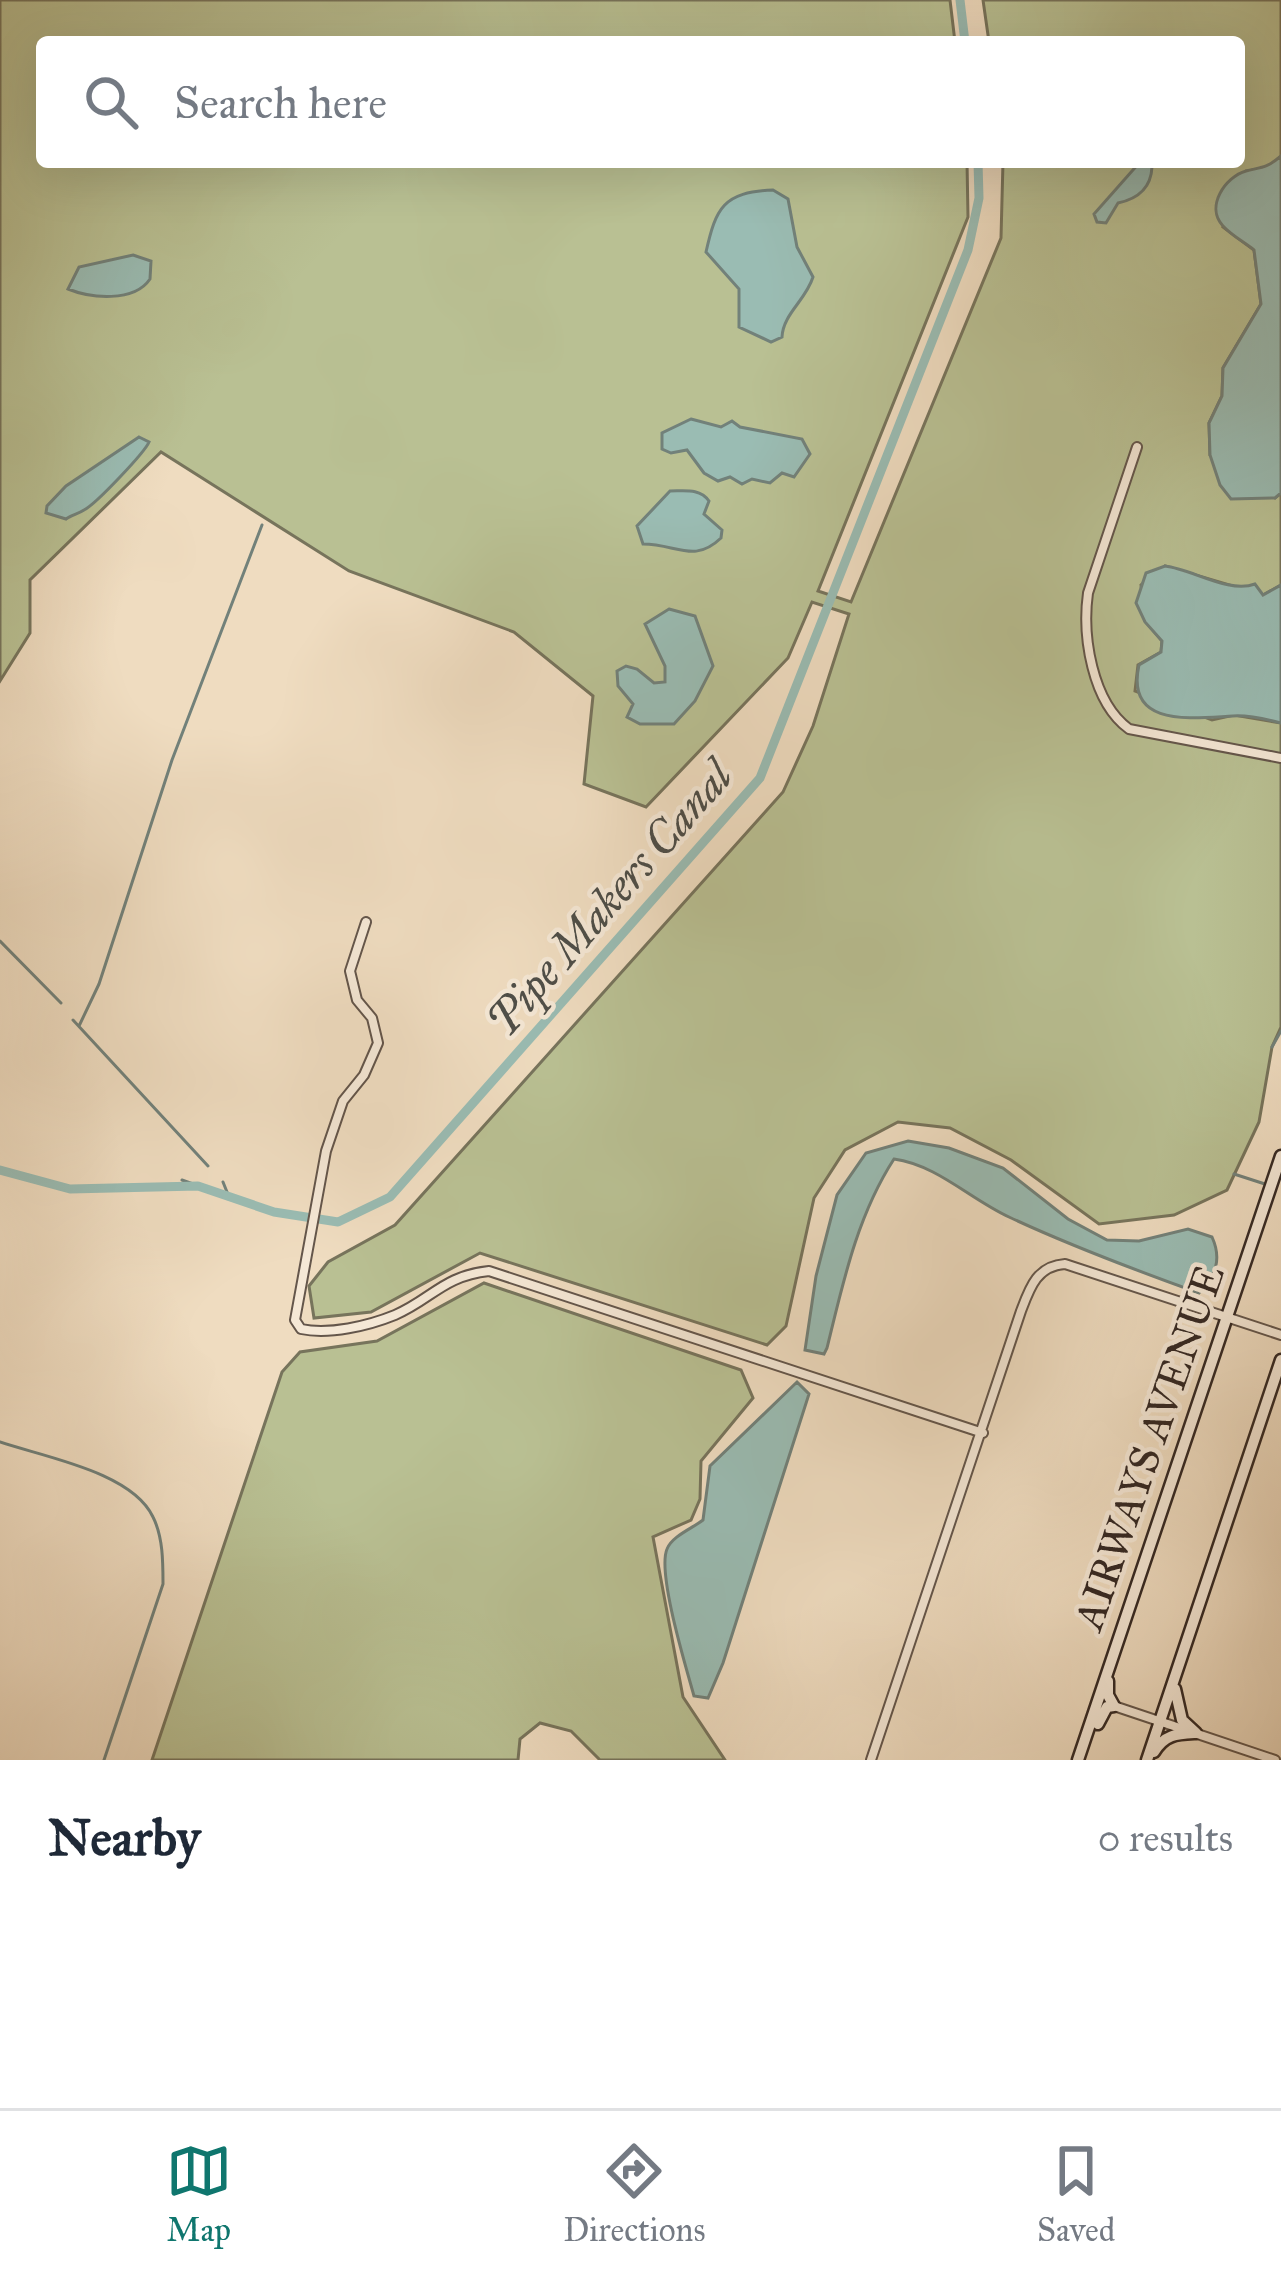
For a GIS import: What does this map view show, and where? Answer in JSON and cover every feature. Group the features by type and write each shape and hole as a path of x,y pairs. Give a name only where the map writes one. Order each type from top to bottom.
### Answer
{"main road":[{"name":"AIRWAYS AVENUE","path":"1080,1756 1281,1156"},
{"path":"1149,1760 1281,1360"},
{"path":"1080,1756 1101,1713 1114,1706 1108,1695 1108,1673"},
{"path":"1176,1676 1175,1699 1182,1720 1196,1733"},
{"path":"1149,1760 1161,1741 1172,1734 1196,1733"}],"street":[{"path":"1137,447 1088,593 1085,618 1106,704 1129,730 1281,758"},
{"path":"366,922 350,971 357,1000 371,1018 378,1043 364,1075 343,1101 326,1151 295,1320 301,1329 337,1330 396,1315 462,1274 489,1271 982,1433"},
{"path":"871,1760 1030,1287 1040,1273 1065,1264 1281,1335"},
{"path":"1114,1706 1275,1760"}],"green space":[{"path":"0,0 950,0 954,36 36,36 36,168 967,168 968,217 818,591 851,602 1001,238 1003,168 1245,168 1245,36 988,36 983,0 1281,0 1281,156 1268,168 1246,171 1223,227 1254,250 1261,304 1223,368 1222,396 1209,423 1210,455 1275,498 1281,493 1281,585 1263,595 1165,566 1141,585 1145,621 1162,641 1161,652 1138,665 1135,691 1212,720 1234,715 1281,723 1281,1027 1272,1047 1259,1122 1227,1190 1174,1215 1099,1224 1011,1160 950,1128 898,1122 845,1150 814,1198 786,1326 767,1345 480,1253 371,1312 314,1318 309,1286 328,1262 395,1225 783,792 813,726 849,614 812,602 788,658 646,807 584,784 593,696 514,632 349,571 161,452 30,580 30,633 0,681"},
{"path":"484,1283 741,1370 753,1398 701,1461 700,1499 691,1520 653,1537 683,1697 725,1760 600,1760 571,1731 540,1723 520,1739 518,1760 152,1760 282,1372 300,1352 377,1341"}],"water":[{"path":"1281,156 1281,493 1275,498 1231,499 1220,485 1210,455 1209,423 1222,396 1223,368 1261,304 1254,250 1223,226 1217,202 1231,179"},
{"path":"1135,168 1152,168 1146,187 1118,203 1106,223 1097,222 1094,214"},
{"path":"773,190 788,199 797,247 813,277 786,321 782,337 771,342 739,327 739,289 706,252 725,205 743,194"},
{"path":"133,255 151,261 150,279 134,292 99,296 68,289 79,267"},
{"path":"691,419 721,427 732,421 740,427 802,439 810,454 794,477 782,473 770,483 752,479 742,484 730,477 718,481 704,473 687,450 671,453 662,449 662,433"},
{"path":"139,437 149,442 146,448 90,506 66,519 46,513 66,486"},
{"path":"670,491 692,491 705,497 709,501 704,514 722,530 721,538 693,551 643,544 637,526"},
{"path":"1165,566 1234,586 1255,584 1263,595 1281,585 1281,723 1245,716 1165,715 1142,700 1137,685 1139,665 1161,652 1162,641 1136,603 1146,573"},
{"path":"669,609 695,616 713,666 695,701 674,724 640,724 627,717 633,704 618,686 617,671 626,666 654,683 665,682 665,666 645,624"},
{"path":"908,1141 949,1148 1003,1168 1068,1219 1107,1240 1139,1241 1188,1229 1212,1237 1217,1253 1213,1274 1199,1293 1032,1228 925,1168 894,1159 861,1227 827,1348 824,1354 805,1350 816,1276 837,1195 866,1153"},
{"path":"797,1382 809,1394 723,1663 708,1698 694,1696 669,1598 667,1549 703,1520 710,1466"}],"waterway":[{"name":"Pipe Makers Canal","path":"960,0 964,36"},
{"name":"Pipe Makers Canal","path":"0,1170 70,1189 198,1186 274,1212 338,1222 390,1197 760,778 968,250 979,198 978,168"},
{"path":"79,1026 99,984 172,760 262,525"},
{"path":"0,941 61,1003"},
{"path":"73,1020 208,1166"},
{"path":"1272,1047 1281,1031"},
{"path":"1234,1174 1268,1185"},
{"name":"Pipe Makers Canal","path":"182,1180 229,1197 223,1182"},
{"path":"0,1442 107,1477 142,1501 156,1525 163,1584 104,1760"}]}
